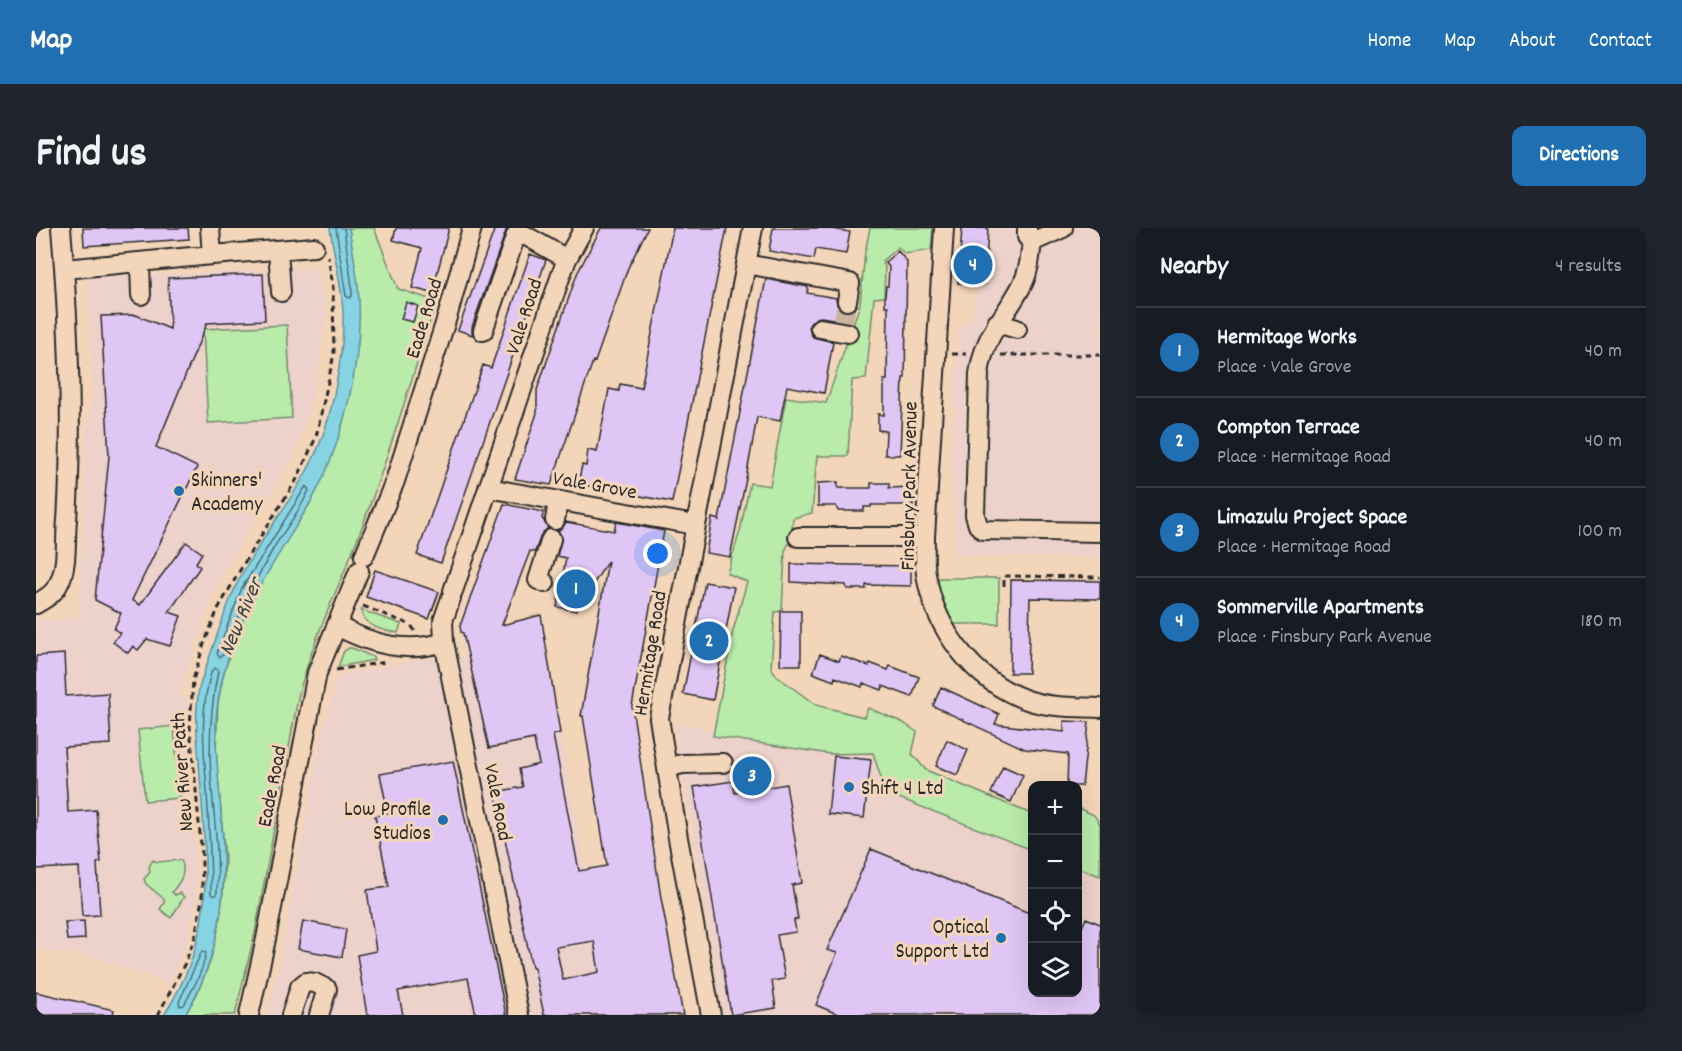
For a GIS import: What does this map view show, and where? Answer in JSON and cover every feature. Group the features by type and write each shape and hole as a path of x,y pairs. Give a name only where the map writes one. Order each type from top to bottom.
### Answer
{"street":[{"path":"36,604 50,596 60,582 64,562 70,458 61,228"},
{"path":"210,228 212,255"},
{"name":"Eade Road","path":"249,1015 266,939 317,673 395,481 448,314 472,228"},
{"name":"Vale Road","path":"519,1015 444,642 443,621 567,259 584,228"},
{"name":"Hermitage Road","path":"711,1015 659,724 753,228"},
{"name":"Finsbury Park Avenue","path":"944,228 925,537 926,574 939,619 955,644 985,678 1028,700 1056,706 1100,708"},
{"path":"1063,228 1030,235 1029,268 1021,287 997,323 982,355 979,374 975,516 978,525 983,530 1100,532"},
{"path":"483,331 516,235 521,233 567,259"},
{"path":"64,269 212,255 320,248"},
{"path":"278,250 281,292"},
{"path":"140,262 141,295"},
{"path":"746,264 849,292"},
{"path":"997,323 1017,329"},
{"path":"820,328 844,330"},
{"name":"Vale Grove","path":"488,488 695,525"},
{"path":"555,520 558,501"},
{"path":"798,537 925,537"},
{"path":"545,583 538,580 551,539"},
{"path":"337,626 389,647 406,648 444,642"},
{"path":"667,768 682,764 723,763"},
{"path":"291,1015 300,987 306,982 315,983 327,989 319,1015"}],"path":[{"name":"New River Path","path":"158,1015 185,963 195,938 202,899 202,855 190,727 193,680 218,609 297,479 316,437 334,354 333,287 320,248"},
{"path":"993,355 1100,355"},
{"path":"1004,586 1004,576 1100,577"},
{"path":"359,604 411,625 419,637"},
{"path":"332,670 388,662"}],"shaded area":[{"path":"990,228 1100,228 1100,558 955,556 952,452 959,324 971,324 977,291 988,283"},
{"name":"Skinners' Academy","path":"318,268 326,312 319,369 306,420 293,458 222,574 208,607 179,695 187,698 186,729 197,873 196,896 188,939 169,983 100,959 36,948 36,620 70,618 79,615 88,415 93,394 88,277"},
{"path":"541,615 560,733 591,897 637,1015 266,1015 278,973 321,736 339,675 429,658 465,658 461,635"},
{"path":"674,722 830,754 874,753 886,793 1028,848 1028,997 1082,997 1082,869 1100,876 1100,1015 795,1015 795,1013 723,1015"}],"green space":[{"path":"349,228 374,228 398,289 436,301 372,499 304,676 255,933 235,1015 185,1015 197,994 210,962 219,925 223,893 225,859 216,754 218,703 224,671 250,602 310,503 342,426 358,343 358,287"},
{"path":"870,228 933,228 931,250 905,254 898,247 882,261 885,267 884,297 874,298 866,379 852,380 848,456 817,456 812,513 793,518 791,539 785,551 782,611 775,612 771,668 778,677 816,705 864,717 868,708 902,722 917,732 912,754 926,770 1028,813 1028,848 886,793 873,753 830,754 713,736 733,631 747,582 727,573 740,531 750,483 770,486 786,397 826,403 860,304 865,252"},
{"path":"287,325 292,418 208,423 203,329"},
{"path":"938,578 999,578 999,624 954,624 940,597"},
{"path":"361,610 401,624 398,633 369,624 362,616"},
{"path":"349,648 373,657 374,660 338,667 344,651"},
{"path":"174,726 180,798 145,801 138,730"},
{"path":"1082,810 1094,815 1100,824 1100,876 1082,869"},
{"path":"153,860 157,862 181,860 183,865 182,877 172,892 175,895 180,893 184,897 171,918 160,909 164,899 146,884 144,879 150,872 149,867"}],"water":[{"name":"New River","path":"330,228 349,228 358,286 358,341 349,399 332,456 321,482 253,598 232,647 224,673 216,725 223,857 221,911 209,963 199,989 185,1015 164,1015 181,985 193,956 204,898 204,839 197,743 200,684 223,618 244,569 305,475 320,444 336,388 343,313 340,281"}],"building":[{"path":"83,228 188,228 189,239 84,246"},
{"path":"396,228 449,228 432,293 412,288 422,248 393,240"},
{"path":"495,228 507,228 472,327 472,335 458,330"},
{"path":"601,228 648,228 628,268 595,362 593,361 551,485 515,479 537,413 537,390 577,274"},
{"path":"673,228 727,228 672,502 578,484 582,465 586,466 588,450 597,452 609,389 619,391 620,384 641,388"},
{"path":"773,228 825,228 850,232 846,254 816,249 814,259 769,251"},
{"path":"962,228 988,228 985,284 958,283"},
{"path":"898,251 907,262 905,378 903,378 900,455 885,455 886,431 878,430 878,414 884,415 884,380 887,380 888,306 885,306 885,296 889,267 885,262"},
{"path":"530,254 546,260 441,563 417,555 483,365 491,368"},
{"path":"263,274 265,320 207,323 156,447 197,467 132,600 140,605 186,542 202,553 196,563 200,567 169,612 181,616 170,646 147,639 138,650 133,646 128,653 113,642 120,633 114,629 121,613 95,600 109,456 101,316 136,315 170,329 168,278"},
{"path":"766,279 808,287 807,293 836,298 840,310 846,312 854,309 851,322 821,317 816,318 809,325 813,337 833,342 824,393 787,386 780,421 757,417 730,557 706,553 712,518 719,520"},
{"path":"406,302 418,306 413,322 401,319"},
{"path":"838,482 838,488 871,488 871,483 889,483 889,488 912,487 913,505 871,505 871,507 864,507 864,511 838,511 836,506 818,506 818,483"},
{"path":"504,504 544,512 542,518 548,528 541,535 535,552 530,551 502,625 541,615 560,733 553,735 579,871 607,866 583,716 581,716 608,561 576,611 557,607 566,558 557,556 562,537 558,531 566,522 614,531 616,522 664,531 632,706 661,898 683,1015 544,1015 495,792 523,787 519,769 539,764 534,739 489,748 460,626","holes":["594,941 599,972 563,980 556,947"]},
{"path":"791,564 911,566 911,586 866,585 866,589 847,589 846,585 791,582"},
{"path":"375,570 439,592 429,619 366,597"},
{"path":"1011,580 1100,581 1100,599 1030,598 1028,673 1010,673"},
{"path":"705,582 734,587 713,700 683,694"},
{"path":"781,611 801,611 801,665 780,665"},
{"path":"64,654 66,696 108,693 111,744 64,747 68,812 96,810 101,862 97,863 100,915 82,916 79,867 36,869 36,656"},
{"path":"820,654 839,661 841,656 888,670 890,666 919,677 912,697 883,686 882,690 863,683 862,687 835,677 834,681 813,673"},
{"path":"941,687 999,714 995,724 1064,732 1064,721 1089,722 1082,786 1082,781 1067,781 1068,754 1025,749 933,706"},
{"path":"947,740 968,750 957,775 936,766"},
{"name":"Shift 4 Ltd","path":"834,756 871,760 864,818 828,814"},
{"path":"453,761 506,1015 476,1015 468,978 398,991 403,1015 367,1015 357,955 376,951 367,890 389,887 375,816 388,813 380,774"},
{"path":"1003,766 1023,775 1011,802 991,793"},
{"path":"733,781 735,793 786,784 802,883 792,885 798,919 794,920 796,932 777,935 785,979 772,981 776,1008 731,1015 694,787"},
{"path":"871,849 1028,912 1028,997 1082,997 1082,927 1086,918 1100,924 1100,1015 840,1015 816,1005 837,953 827,950"},
{"path":"84,921 85,939 67,940 65,922"},
{"path":"303,921 346,929 342,957 298,949"},
{"path":"36,992 114,1010 113,1015 36,1015"}],"tunnel":[{"path":"842,325 847,301"}],"place":[{"name":"Sommerville Apartments","path":"973,265"},
{"name":"Skinners' Academy","path":"179,491"},
{"name":"Hermitage Works","path":"576,589"},
{"name":"Compton Terrace","path":"709,641"},
{"name":"Limazulu Project Space","path":"752,776"},
{"name":"Shift 4 Ltd","path":"849,787"},
{"name":"Low Profile Studios","path":"443,820"},
{"name":"Optical Support Ltd","path":"1001,938"}]}
